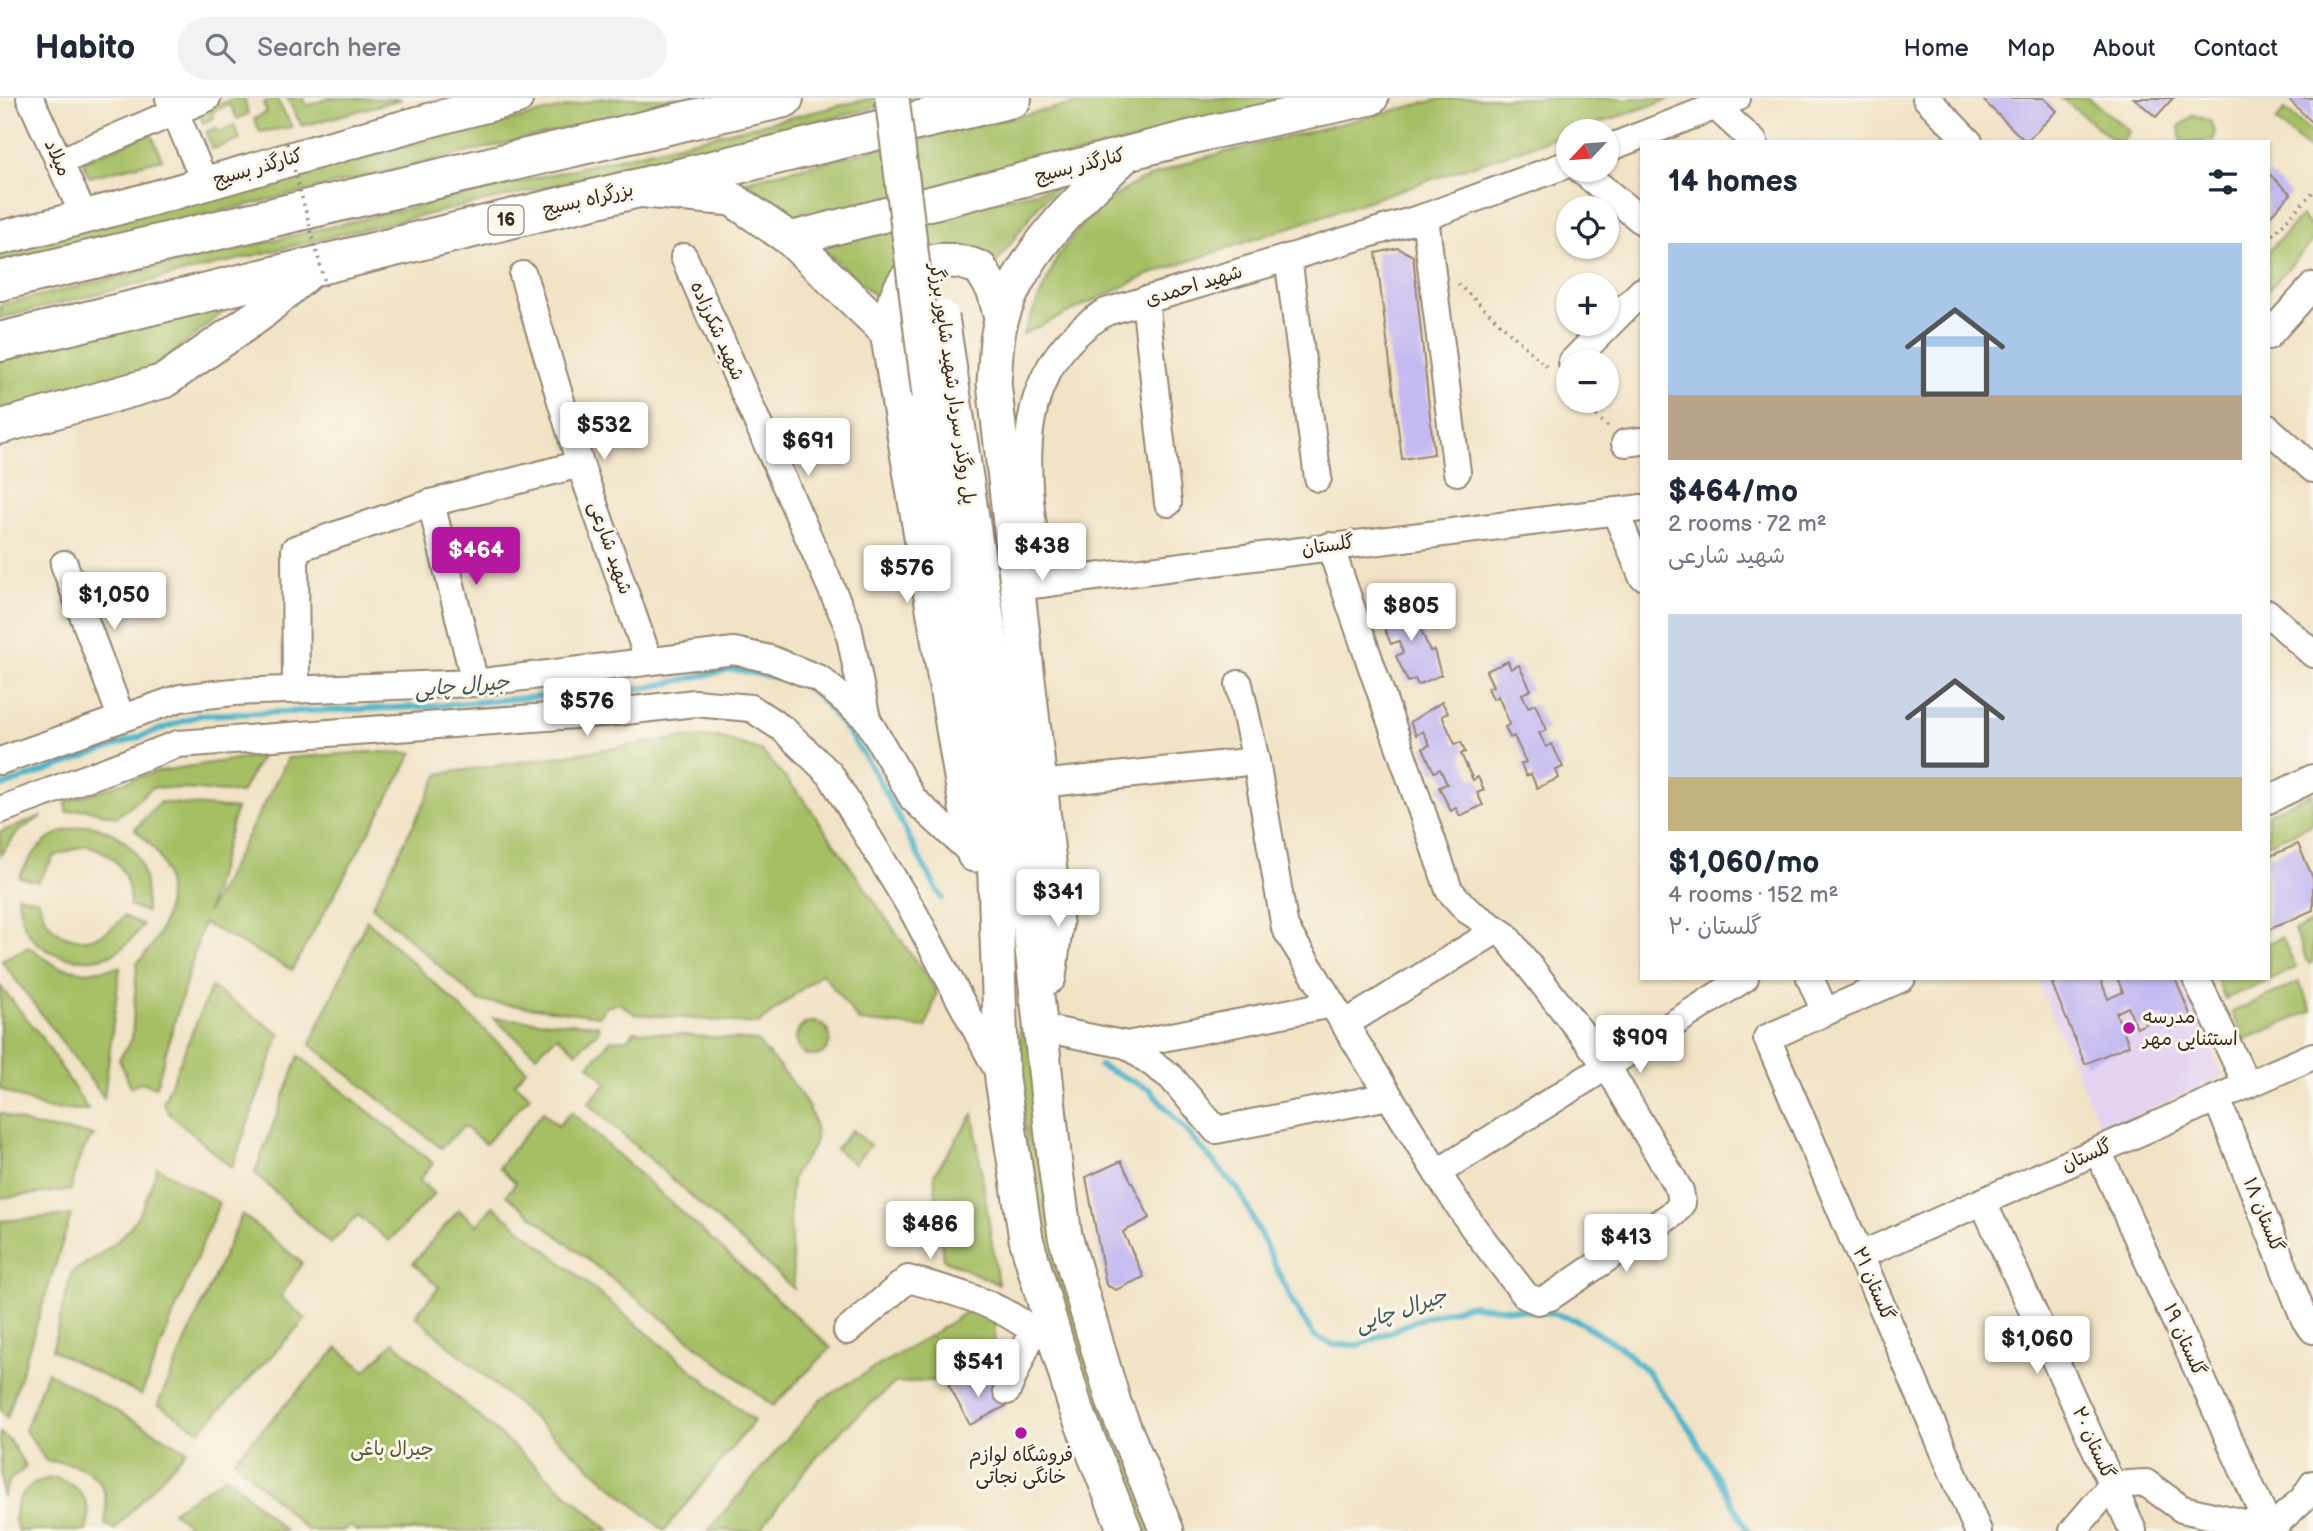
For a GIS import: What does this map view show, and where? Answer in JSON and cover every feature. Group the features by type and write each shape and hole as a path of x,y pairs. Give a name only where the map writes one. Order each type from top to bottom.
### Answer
{"highway":[{"path":"0,281 784,98"},
{"name":"بزرگراه بسیج","path":"0,342 322,275 634,190 1012,98"}],"main road":[{"name":"کنارگذر بسیج","path":"0,238 85,218 423,121 516,98"},
{"name":"پل روگذر سردار شهید شاپور برزگر","path":"892,98 941,393 1006,829"},
{"name":"پل روگذر سردار شهید شاپور برزگر","path":"914,98 941,393"},
{"name":"کنارگذر بسیج","path":"790,239 1211,132 1371,98"},
{"path":"1042,1028 1056,923 1040,784 1028,586 993,383 1001,318 1027,265 1078,200 1126,155"},
{"path":"634,190 732,200 790,239 887,332"},
{"path":"998,984 887,332 891,304 899,286 911,273 926,263 944,259 961,261 980,268 994,291 1001,318"},
{"path":"0,427 164,381 260,314 322,275"},
{"path":"1006,829 998,984 1002,1079 1026,1239 1041,1327 1125,1531"},
{"path":"1006,829 1042,1028 1065,1236 1114,1403 1167,1531"}],"street":[{"name":"میلاد","path":"30,98 85,218"},
{"path":"59,162 172,105 207,98"},
{"path":"1926,98 1967,140"},
{"path":"1619,144 1726,102 1753,140"},
{"path":"172,105 205,183"},
{"name":"شهید احمدی","path":"1028,586 1026,474 1033,412 1042,378 1080,328 1107,312 1425,217 1556,168"},
{"path":"1595,182 1640,219"},
{"path":"1425,217 1457,472"},
{"name":"شهید شکرزاده","path":"684,257 848,626 867,719"},
{"path":"1287,258 1318,478"},
{"name":"شهید شارعی","path":"523,275 580,464 649,661"},
{"path":"2270,333 2313,286"},
{"path":"1585,350 1640,293"},
{"path":"1145,300 1168,503"},
{"path":"2270,430 2313,469"},
{"path":"296,689 295,549 432,503 580,464"},
{"path":"432,503 475,683"},
{"name":"گلستان","path":"1028,586 1640,508"},
{"path":"1615,511 1640,571"},
{"path":"1239,684 1256,761 1284,928 1473,1227 1526,1296 1538,1301 1550,1297 1674,1213 1682,1203 1681,1191 1607,1066 1505,935 1467,911 1449,890 1330,546"},
{"path":"64,564 121,717"},
{"path":"2270,615 2313,654"},
{"path":"0,761 180,698 296,689 475,683 734,651 770,659 820,679 867,719 913,799 974,855"},
{"path":"0,810 178,744 616,712 695,703 751,708 783,729 830,774 914,913 1002,1079"},
{"path":"1040,784 1256,761"},
{"path":"2270,799 2313,778"},
{"path":"1042,1028 1127,1045 1339,1014 1497,930"},
{"path":"1437,1173 1742,980"},
{"path":"1811,980 1825,1013 1898,980"},
{"path":"2197,980 2247,1086"},
{"name":"گلستان ۲۱","path":"1825,1013 1767,1038 1978,1531"},
{"path":"1127,1045 1171,1077 1216,1130 1390,1096"},
{"name":"گلستان","path":"1861,1255 2313,1056"},
{"name":"گلستان ۱۸","path":"2217,1099 2305,1320 2313,1330"},
{"name":"گلستان ۱۹","path":"2098,1151 2269,1530"},
{"name":"گلستان ۲۰","path":"1983,1202 2133,1531"},
{"path":"847,1331 908,1279 967,1295 1041,1327 1007,1391"},
{"path":"2073,1531 2112,1485 2146,1483 2182,1509 2269,1530 2303,1499 2313,1484"}],"path":[{"path":"287,143 322,275"},
{"path":"2270,238 2313,192"},
{"path":"1431,258 1556,361"}],"shaded area":[{"name":"مدرسه استثنایی مهر","path":"2037,980 2181,980 2223,1077 2102,1130"}],"green space":[{"path":"233,98 244,98 248,114 237,119 230,104 212,112 214,118 203,123 199,113"},
{"path":"276,98 292,127 260,132 254,119 267,112 263,103"},
{"path":"287,98 303,98 307,106 329,98 402,99 302,126"},
{"path":"603,98 696,98 0,264 0,245"},
{"path":"872,98 912,98 711,150 350,232 0,318 0,305"},
{"path":"1103,98 1309,98 798,222 746,181 962,128"},
{"path":"1444,98 1673,98 1611,119 1556,119 1556,137 1148,275 1023,334 1058,256 1091,212 1139,181 1194,160"},
{"path":"2061,98 2088,98 2130,131 2123,140 2114,140"},
{"path":"2285,110 2313,133 2312,152 2276,121"},
{"path":"2193,115 2210,121 2215,132 2213,140 2181,140 2179,127"},
{"path":"234,125 240,140 212,149 206,132 216,127 219,133"},
{"path":"151,133 162,159 89,177 83,161"},
{"path":"1059,186 1038,206 995,265 956,251 925,248 912,252 899,261 887,275 876,297 818,244"},
{"path":"2301,216 2313,228 2313,241 2270,288 2270,250"},
{"path":"245,294 146,375 0,409 0,351"},
{"path":"718,737 761,750 805,801 937,992 926,1028 859,1021 822,973 758,1024 635,1014 619,1003 606,1007 599,1016 479,1001 372,906 439,774 680,738"},
{"path":"370,752 413,753 292,970 203,923 156,1087 141,1082 131,1087 119,1059 132,1039 137,963 147,952 162,926 168,897 164,867 157,853 135,829 160,802 236,809 207,913 288,758"},
{"path":"262,755 241,793 153,787 117,817 84,809 66,812 66,802 154,772"},
{"path":"2313,793 2313,824 2270,843 2270,812"},
{"path":"42,816 18,832 0,855 0,832"},
{"path":"90,825 120,838 137,856 145,881 146,912 130,906 127,884 120,866 106,854 86,845 54,856 38,882 19,877 32,856 47,840 66,830"},
{"path":"17,895 39,900 44,916 52,927 75,939 101,935 124,916 143,925 128,943 104,957 65,957 53,953 32,938 25,927"},
{"path":"367,920 526,1069 515,1083 530,1096 485,1144 464,1126 441,1148 310,1044"},
{"path":"2313,922 2313,962 2309,964 2294,930"},
{"path":"2282,937 2296,968 2270,979 2270,942"},
{"path":"29,947 58,967 86,972 120,967 104,1098 1,960"},
{"path":"2217,980 2269,980 2225,999"},
{"path":"2299,982 2312,1011 2244,1040 2232,1012"},
{"path":"0,986 41,1036 88,1110 46,1109 0,1089"},
{"path":"211,987 280,1034 232,1168 169,1113 163,1103"},
{"path":"1018,998 1153,1531 1138,1531 1093,1424 1038,1219 1026,1146"},
{"path":"493,1018 598,1025 599,1030 577,1052 557,1036 536,1055"},
{"path":"813,1022 825,1027 830,1039 825,1051 813,1056 801,1051 796,1039 801,1027"},
{"path":"634,1031 757,1041 805,1101 812,1114 815,1140 792,1181 790,1221 794,1289 588,1103 607,1083 589,1065 611,1040 627,1039"},
{"path":"299,1056 433,1163 419,1180 434,1194 389,1241 358,1215 330,1244 255,1173"},
{"path":"543,1112 558,1126 571,1112 831,1348 773,1406 506,1195 516,1183 499,1167"},
{"path":"0,1113 33,1126 94,1135 79,1161 71,1190 0,1198"},
{"path":"973,1114 998,1284 943,1259 934,1174"},
{"path":"852,1130 870,1145 854,1164 836,1149"},
{"path":"157,1167 219,1203 141,1395 52,1350 72,1272 105,1251 128,1230 144,1204"},
{"path":"493,1206 754,1421 664,1531 415,1316 439,1287 413,1263 459,1210 477,1225"},
{"path":"242,1214 302,1263 281,1297 306,1319 200,1431 158,1404"},
{"path":"71,1215 7,1418 0,1409 0,1221"},
{"path":"973,1307 995,1318 994,1377 895,1383 845,1427 806,1469 759,1531 708,1531 820,1400 936,1332"},
{"name":"جیرال باغی","path":"394,1342 610,1531 356,1531 350,1525 343,1531 308,1531 234,1460 338,1348 365,1371"},
{"path":"47,1372 187,1450 114,1530 105,1524 105,1495 94,1476 74,1465 46,1461 25,1430"},
{"path":"0,1433 10,1441 26,1467 9,1481 2,1498"},
{"path":"227,1476 285,1531 196,1531 172,1511"},
{"path":"55,1478 72,1486 83,1497 88,1513 86,1531 18,1531 15,1521 17,1502 28,1488"}],"building":[{"path":"1981,98 2044,98 2057,111 2028,140 2024,140"},
{"path":"2134,98 2173,98 2156,117"},
{"path":"2313,98 2313,123 2289,100"},
{"path":"2270,175 2291,194 2270,216"},
{"path":"1398,248 1413,256 1434,454 1402,459 1376,253"},
{"path":"1408,600 1414,613 1419,611 1422,619 1417,621 1430,651 1434,650 1441,675 1418,685 1415,679 1408,682 1396,656 1403,653 1399,641 1391,644 1379,616 1387,613 1386,609"},
{"path":"1508,661 1511,669 1519,665 1531,690 1522,694 1528,707 1535,704 1547,730 1539,733 1546,747 1552,744 1563,767 1556,770 1559,778 1537,788 1531,774 1526,776 1521,764 1526,762 1514,736 1510,738 1505,727 1510,724 1498,696 1493,699 1488,688 1493,686 1486,671"},
{"path":"1442,702 1448,713 1442,716 1455,744 1461,742 1465,752 1461,754 1473,780 1478,777 1484,790 1477,793 1483,805 1460,816 1456,808 1451,811 1439,787 1447,784 1440,769 1434,772 1423,748 1430,745 1423,731 1416,735 1410,722"},
{"path":"2298,844 2313,878 2313,910 2270,929 2270,856"},
{"path":"2061,980 2101,980 2108,999 2123,992 2118,980 2176,980 2192,1019 2170,1030 2164,1015 2137,1028 2128,1007 2116,1013 2129,1045 2085,1064 2052,984"},
{"path":"1121,1161 1150,1218 1123,1232 1144,1277 1116,1290 1106,1285 1086,1177"},
{"path":"994,1381 1006,1406 970,1425 948,1384"}],"waterway":[{"name":"جیرال چایی","path":"0,787 200,715 419,707 651,687 731,669 786,679"},
{"name":"جیرال چایی","path":"803,686 823,702 866,759 942,898"},
{"name":"جیرال چایی","path":"1100,1066 1149,1089 1240,1192 1294,1305 1314,1336 1334,1345 1360,1345 1417,1320 1469,1305 1551,1313 1576,1320 1619,1346 1646,1370 1691,1431 1748,1531"}],"place":[{"name":"مدرسه استثنایی مهر","path":"2129,1028"},
{"name":"فروشگاه لوازم خانگی نجاتی","path":"1021,1433"}]}
